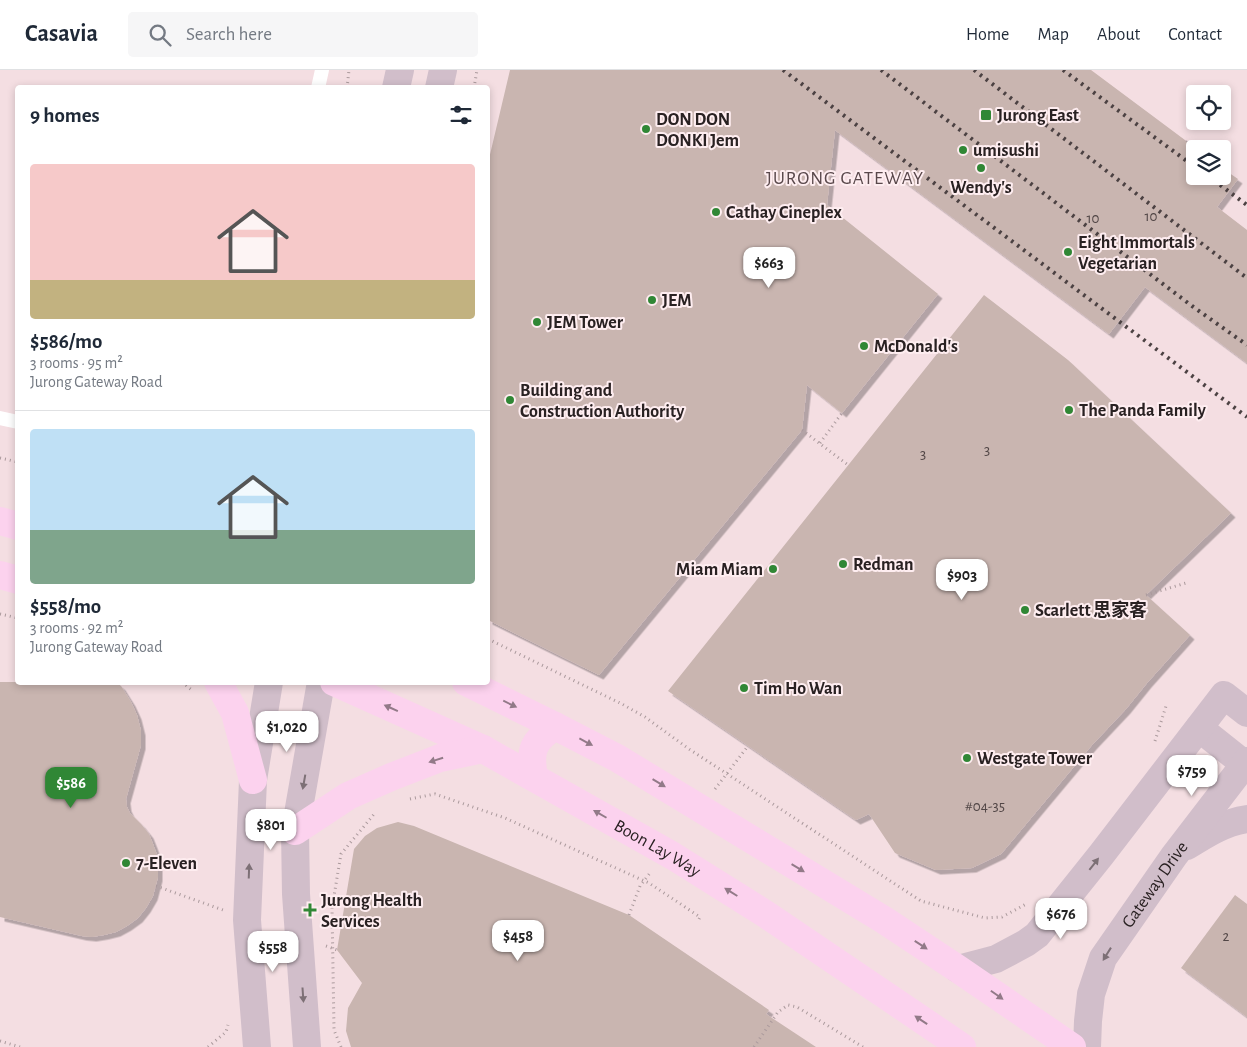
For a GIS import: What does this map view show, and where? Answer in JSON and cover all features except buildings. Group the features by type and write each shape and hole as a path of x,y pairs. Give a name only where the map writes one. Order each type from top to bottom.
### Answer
{"main road":[{"path":"0,521 15,525"},
{"path":"0,575 15,579"},
{"path":"220,685 235,713 253,780"},
{"name":"Boon Lay Way","path":"341,685 483,749 673,856 766,914 962,1047"},
{"path":"472,685 617,758 884,920 1072,1047"},
{"path":"534,777 531,762 534,747 543,734 556,726"},
{"path":"295,831 348,796 391,777 440,758 483,749"}],"street":[{"path":"397,85 400,70"},
{"path":"440,85 443,70"},
{"path":"250,1041 247,920 253,780 269,685"},
{"path":"307,1047 296,894 295,831 320,685"},
{"path":"958,969 996,959 1037,935 1224,695 1247,713"},
{"name":"Gateway Drive","path":"1087,1047 1091,994 1104,958 1174,856 1246,763 1199,728"},
{"path":"1174,856 1207,833 1236,821 1247,820"}],"lane":[{"path":"319,85 322,70"},
{"path":"0,418 15,421"}],"path":[{"path":"348,85 350,70"},
{"path":"474,85 477,70"},
{"path":"820,443 842,413"},
{"path":"802,430 848,465"},
{"path":"0,458 15,461"},
{"path":"1146,595 1186,583"},
{"path":"0,614 15,617"},
{"path":"490,640 645,716 689,749 922,901 985,918 1002,917 1015,911"},
{"path":"403,800 436,794 506,818 649,883 700,917 698,921"},
{"path":"342,1047 334,1030 332,908 341,854 381,807"},
{"path":"754,1047 778,1012 788,1005 797,1007 863,1047"},
{"path":"0,1041 20,1047"}],"railway":[{"path":"783,70 1247,417"},
{"path":"881,70 1192,306 1247,345"},
{"path":"974,70 1247,278"},
{"path":"1063,70 1186,160"},
{"path":"1220,185 1247,205"}],"place":[{"name":"Jurong East","path":"986,115"},
{"name":"DON DON DONKI Jem","path":"646,129"},
{"name":"umisushi","path":"963,150"},
{"name":"Wendy's","path":"981,168"},
{"name":"Cathay Cineplex","path":"716,212"},
{"name":"Eight Immortals Vegetarian","path":"1068,252"},
{"name":"JEM","path":"652,300"},
{"name":"JEM Tower","path":"537,322"},
{"name":"McDonald's","path":"864,346"},
{"name":"Building and Construction Authority","path":"510,400"},
{"name":"The Panda Family","path":"1069,410"},
{"name":"Redman","path":"843,564"},
{"name":"Miam Miam","path":"773,569"},
{"name":"Scarlett 思家客","path":"1025,610"},
{"name":"Tim Ho Wan","path":"744,688"},
{"name":"Westgate Tower","path":"967,758"},
{"name":"7-Eleven","path":"126,863"},
{"name":"Jurong Health Services","path":"310,910"}],"district":[{"name":"JURONG GATEWAY","path":"845,177"}]}
